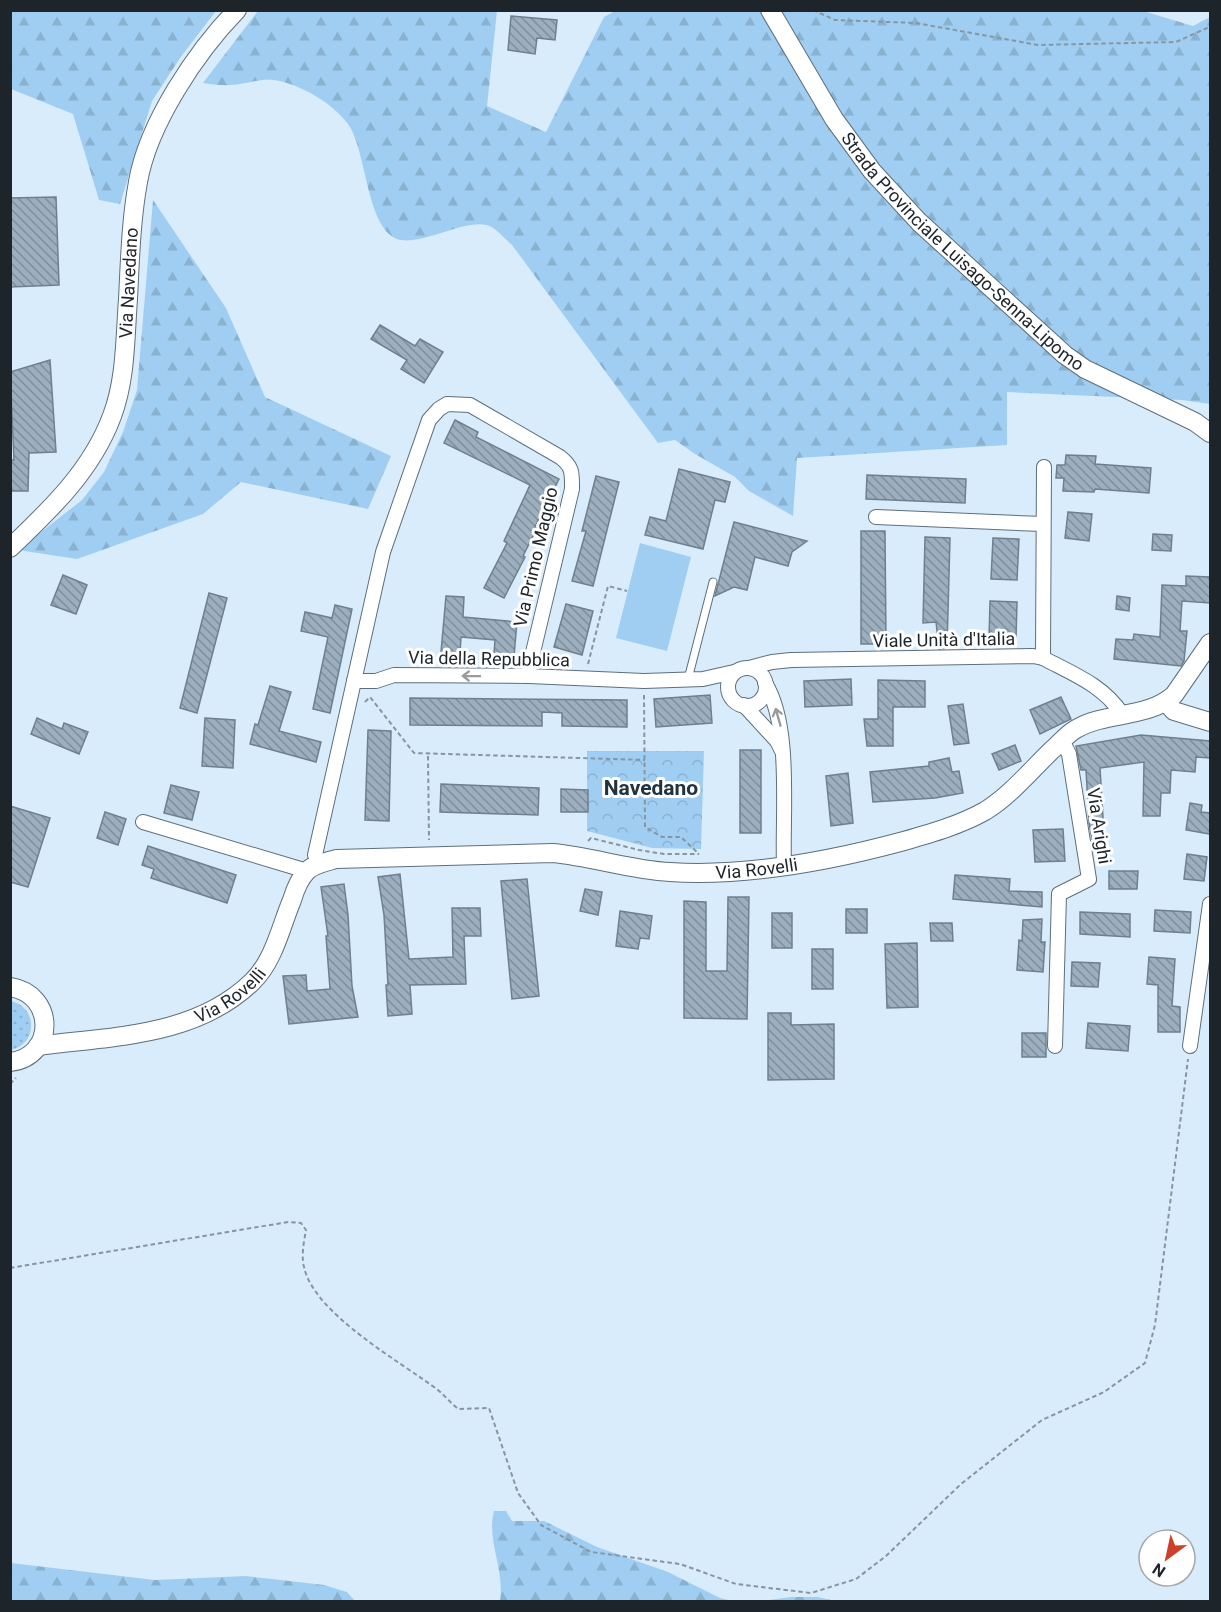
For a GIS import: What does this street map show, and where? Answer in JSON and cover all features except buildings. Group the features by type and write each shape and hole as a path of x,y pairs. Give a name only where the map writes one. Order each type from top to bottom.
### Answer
{"street":[{"name":"Via Navedano","path":"10,548 60,500 82,472 99,445 113,415 123,379 131,240 138,180 150,141 168,104 189,70 237,10"},
{"name":"Strada Provinciale Luisago-Senna-Lipomo","path":"770,10 834,118 872,171 919,222 1065,355 1085,369 1195,422 1210,433"},
{"name":"Via Primo Maggio","path":"354,681 383,552 429,420 447,404 470,405 568,463 572,473 572,489 529,676"},
{"path":"1043,658 1044,467"},
{"path":"876,517 1042,524"},
{"path":"1210,643 1174,695 1166,702 1174,711 1210,722"},
{"name":"Viale Unità d'Italia","path":"749,668 791,660 1033,656 1043,658 1098,687 1115,703 1122,714"},
{"path":"782,753 777,741 744,705 732,699 729,693 728,686 734,672 741,668 756,670 762,675 770,691 782,731 784,866"},
{"name":"Via della Repubblica","path":"354,681 376,681 394,675 529,676 644,681 703,679 734,672"},
{"path":"703,679 715,682 729,693"},
{"path":"313,868 354,681"},
{"path":"744,705 758,703 763,697 765,683"},
{"name":"Via Rovelli","path":"38,1046 156,1031 186,1023 210,1013 234,998 255,980 270,957 297,887 313,868 336,859 554,853 669,872 713,873 829,859 936,832 965,821 987,810 1076,729 1122,714 1140,712 1166,702"},
{"name":"Via Arighi","path":"1054,1046 1059,894 1089,879 1069,754 1062,740"},
{"name":"Via Rovelli","path":"144,822 313,868"},
{"path":"1190,1046 1210,904"},
{"name":"Via Rovelli","path":"10,987 18,988 33,997 54,1024 69,1035 92,1039"},
{"path":"12,1063 28,1056 38,1046 44,1033 43,1012"}],"lane":[{"path":"688,679 713,582"}],"path":[{"path":"813,10 835,20 916,23 1038,45 1176,42 1209,29 1210,24"},
{"path":"585,678 608,586 627,591"},
{"path":"586,842 591,838 664,854 699,854 681,837 662,837 645,827 644,681"},
{"path":"362,705 370,698 414,753 645,760"},
{"path":"428,755 430,849"},
{"path":"10,1268 288,1222 301,1223 306,1230 303,1266 312,1286 344,1323 439,1391 458,1409 489,1408 518,1492 541,1525 591,1552 680,1564 736,1584 811,1593 856,1579 886,1557 962,1484 1042,1420 1104,1392 1145,1363 1155,1324 1190,1046"}],"green space":[{"path":"1140,10 1193,26 1210,17 1210,404 1182,400 1007,392 1007,445 797,458 793,516 749,491 735,477 675,440 658,443 512,245 494,229 487,225 477,224 406,240 397,239 387,232 373,204 354,136 348,124 319,98 276,80 227,85 203,83 258,11 497,11 487,106 546,132 604,17 615,11"},
{"path":"10,11 216,11 180,58 152,101 120,204 99,200 73,114 11,89"},
{"path":"153,200 226,308 265,397 391,456 368,509 241,482 203,514 77,559 18,550 82,500 104,472 123,432 137,390"},
{"path":"640,543 691,557 667,651 616,638"},
{"path":"587,751 704,751 701,849 652,848 587,831"},
{"path":"10,1001 26,1010 31,1025 26,1041 11,1050"},
{"path":"494,1511 506,1511 512,1521 544,1521 597,1547 668,1572 720,1598 733,1601 500,1601 500,1578 492,1533"},
{"path":"11,1563 155,1580 246,1576 324,1585 347,1592 355,1601 11,1601"},
{"path":"791,1597 817,1597 836,1601 762,1601"}],"district":[{"name":"Navedano","path":"651,788"}]}
